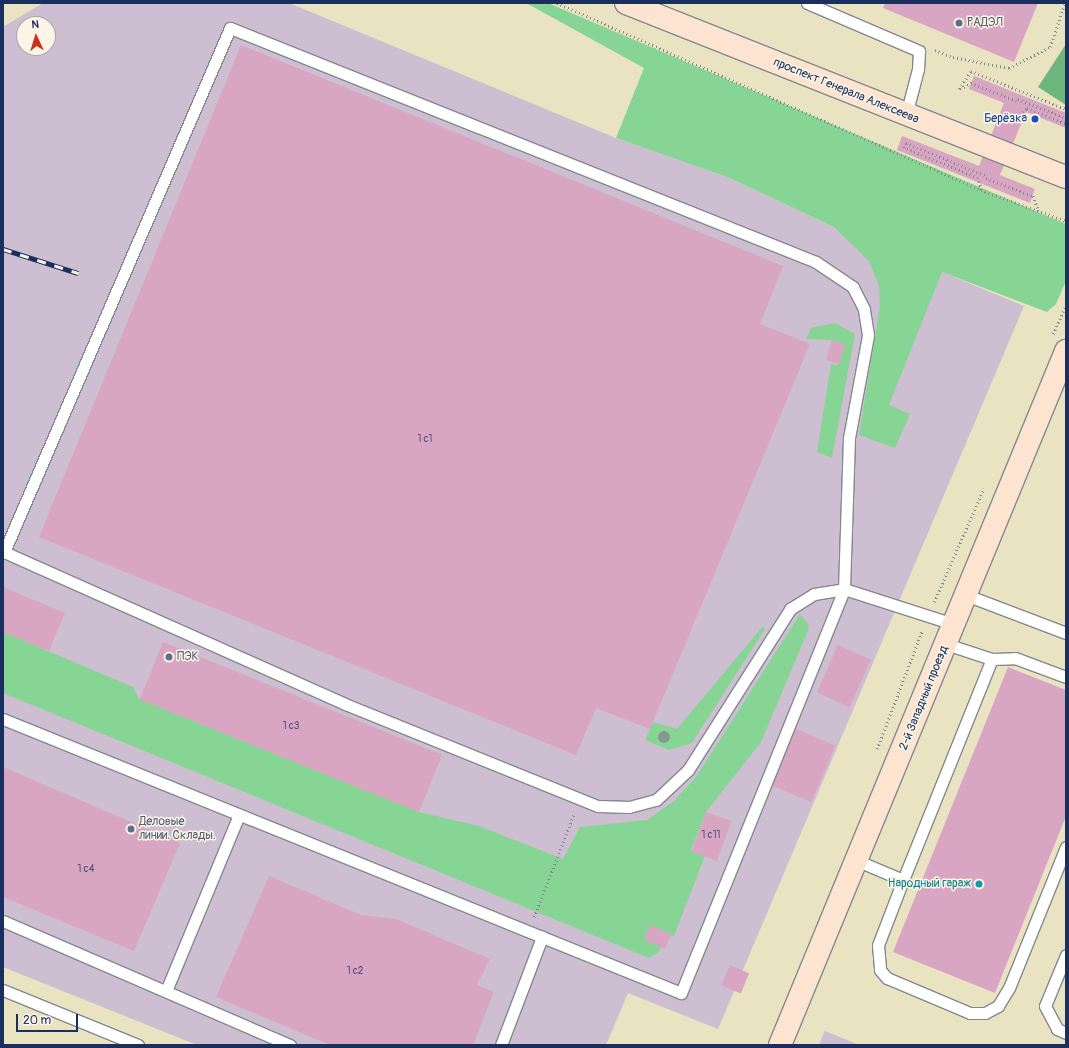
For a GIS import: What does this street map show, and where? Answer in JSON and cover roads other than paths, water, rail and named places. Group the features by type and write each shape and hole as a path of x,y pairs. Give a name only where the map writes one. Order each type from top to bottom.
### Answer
{"street":[{"name":"проспект Генерала Алексеева","path":"626,3 1066,177"},
{"name":"2-й Западный проезд","path":"780,1045 858,861 1066,351"}],"lane":[{"path":"807,3 919,51 918,69 906,115"},
{"path":"3,719 681,994 844,590 849,438 868,335 864,309 853,287 816,262 230,28 4,552 345,704 598,806 629,806 656,800 688,770 790,609 814,594 844,590 950,634 992,659 1014,658 1066,677"},
{"path":"966,595 1066,631"},
{"path":"992,659 878,945 880,970 887,978 970,1013 985,1013 998,1006 1009,988 1066,846"},
{"path":"166,991 239,814"},
{"path":"858,861 903,880"},
{"path":"3,921 290,1045"},
{"path":"501,1045 542,937"},
{"path":"1066,955 1045,1006 1058,1029 1066,1033"},
{"path":"3,990 138,1045"}],"railway":[{"path":"3,249 78,273"}],"place":[{"name":"РАДЭЛ","path":"959,23"},
{"name":"Берёзка","path":"1035,119"},
{"name":"ПЭК","path":"169,657"},
{"name":"Деловые линии. Склады.","path":"131,829"},
{"name":"Народный гараж","path":"979,884"}]}
